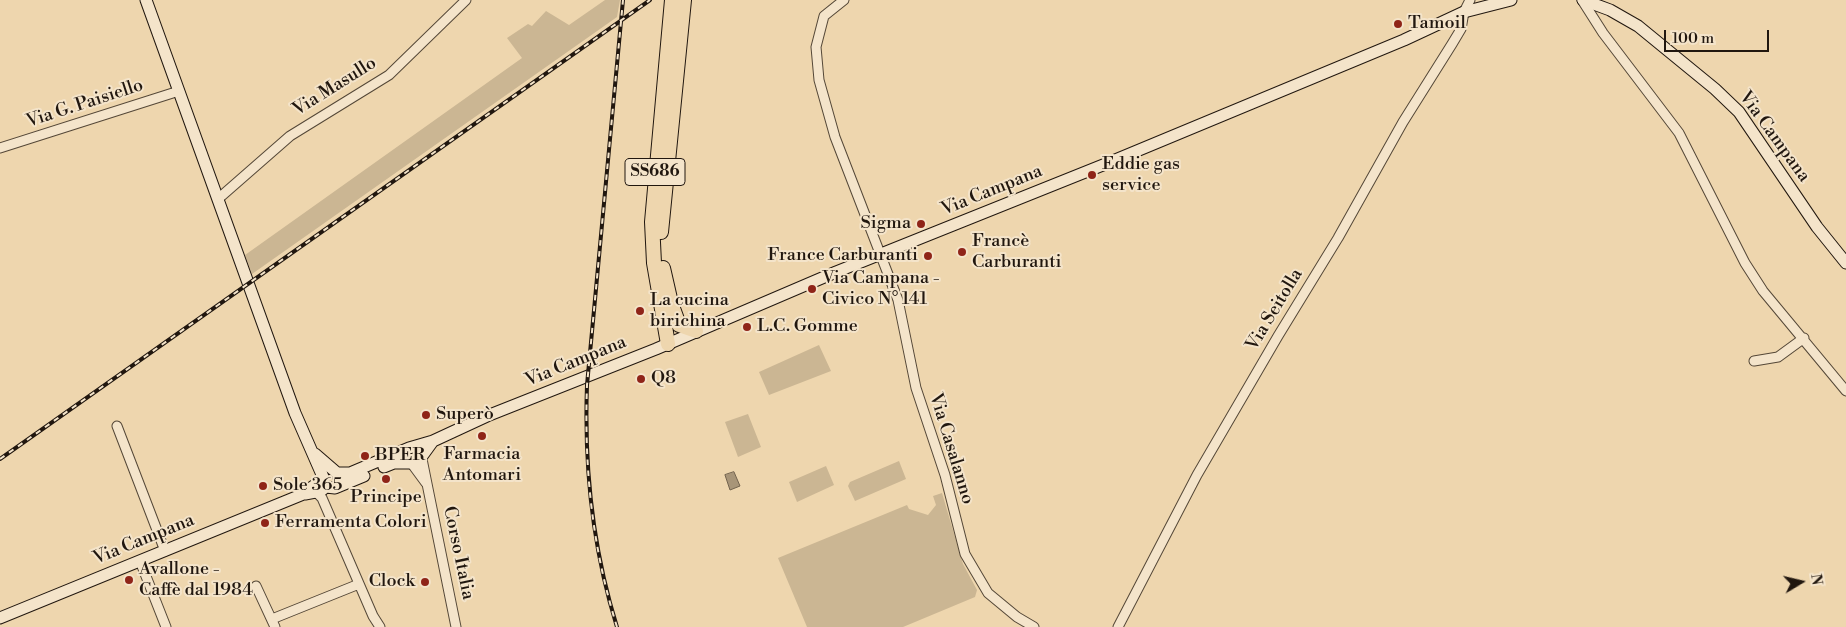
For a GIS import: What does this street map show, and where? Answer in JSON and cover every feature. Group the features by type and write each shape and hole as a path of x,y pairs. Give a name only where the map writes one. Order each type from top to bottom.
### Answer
{"highway":[{"name":"SS686","path":"672,0 652,222 654,263 672,342"},
{"name":"SS686","path":"679,325 670,302 663,271 660,237 684,0"},
{"path":"672,342 679,325 696,331"}],"main road":[{"path":"146,0 306,442 314,453 336,472"},
{"name":"Via Campana","path":"325,487 329,471 350,473 433,441 487,416 672,342 881,254 1103,165 1404,40 1464,12 1511,0"},
{"name":"Via Campana","path":"1582,0 1610,10 1638,26 1727,101 1738,112 1817,227 1846,263"},
{"path":"416,461 433,441"},
{"path":"411,448 422,451 416,461 405,458 411,448"},
{"path":"314,453 325,487"},
{"name":"Via Campana","path":"0,618 301,495 394,463 416,461"}],"street":[{"name":"Via Masullo","path":"218,199 290,136 389,75 466,0"},
{"name":"Via Casalanno","path":"844,0 828,12 821,23 816,46 817,66 835,137 898,300 916,388 945,475 965,554 988,593 1017,617 1034,627"},
{"name":"Via Seitolla","path":"1118,627 1197,475 1338,238 1403,122 1461,28 1464,12 1470,0"},
{"path":"1582,0 1603,33 1679,133 1745,263 1763,291 1804,338 1846,392"},
{"name":"Via G. Paisiello","path":"0,148 179,90"},
{"path":"1754,361 1778,357 1804,338"},
{"path":"117,426 165,551"},
{"name":"Corso Italia","path":"416,461 427,485 456,627"},
{"path":"325,487 359,584 380,627"},
{"path":"140,561 166,627"},
{"path":"256,586 273,623 359,584"}],"shaded area":[{"path":"605,0 620,0 617,17 252,274 245,255 522,58 507,38 528,24 532,26 546,11 569,25"},
{"path":"819,345 831,371 769,395 759,372"},
{"path":"748,414 761,447 738,457 725,422"},
{"path":"899,461 906,479 855,501 848,486 850,482"},
{"path":"826,466 834,485 797,502 789,482"},
{"path":"734,472 740,486 730,490 725,475"},
{"path":"942,493 963,564 977,590 975,597 903,627 807,627 778,558 907,505 909,509 928,515 936,505 933,496"}],"railway":[{"path":"617,627 608,597 596,537 589,477 586,416 587,385 623,0"},
{"path":"0,459 650,0"}],"place":[{"name":"Tamoil","path":"1398,24"},
{"name":"Eddie gas service","path":"1092,175"},
{"name":"Sigma","path":"921,224"},
{"name":"Francè Carburanti","path":"962,252"},
{"name":"France Carburanti","path":"928,256"},
{"name":"Via Campana - Civico N° 141","path":"812,289"},
{"name":"La cucina birichina","path":"640,311"},
{"name":"L.C. Gomme","path":"747,327"},
{"name":"Q8","path":"641,379"},
{"name":"Superò","path":"426,415"},
{"name":"Farmacia Antomari","path":"482,436"},
{"name":"BPER","path":"365,456"},
{"name":"Principe","path":"386,479"},
{"name":"Sole 365","path":"263,486"},
{"name":"Ferramenta Colori","path":"265,523"},
{"name":"Avallone - Caffè dal 1984","path":"129,580"},
{"name":"Clock","path":"425,582"}]}
